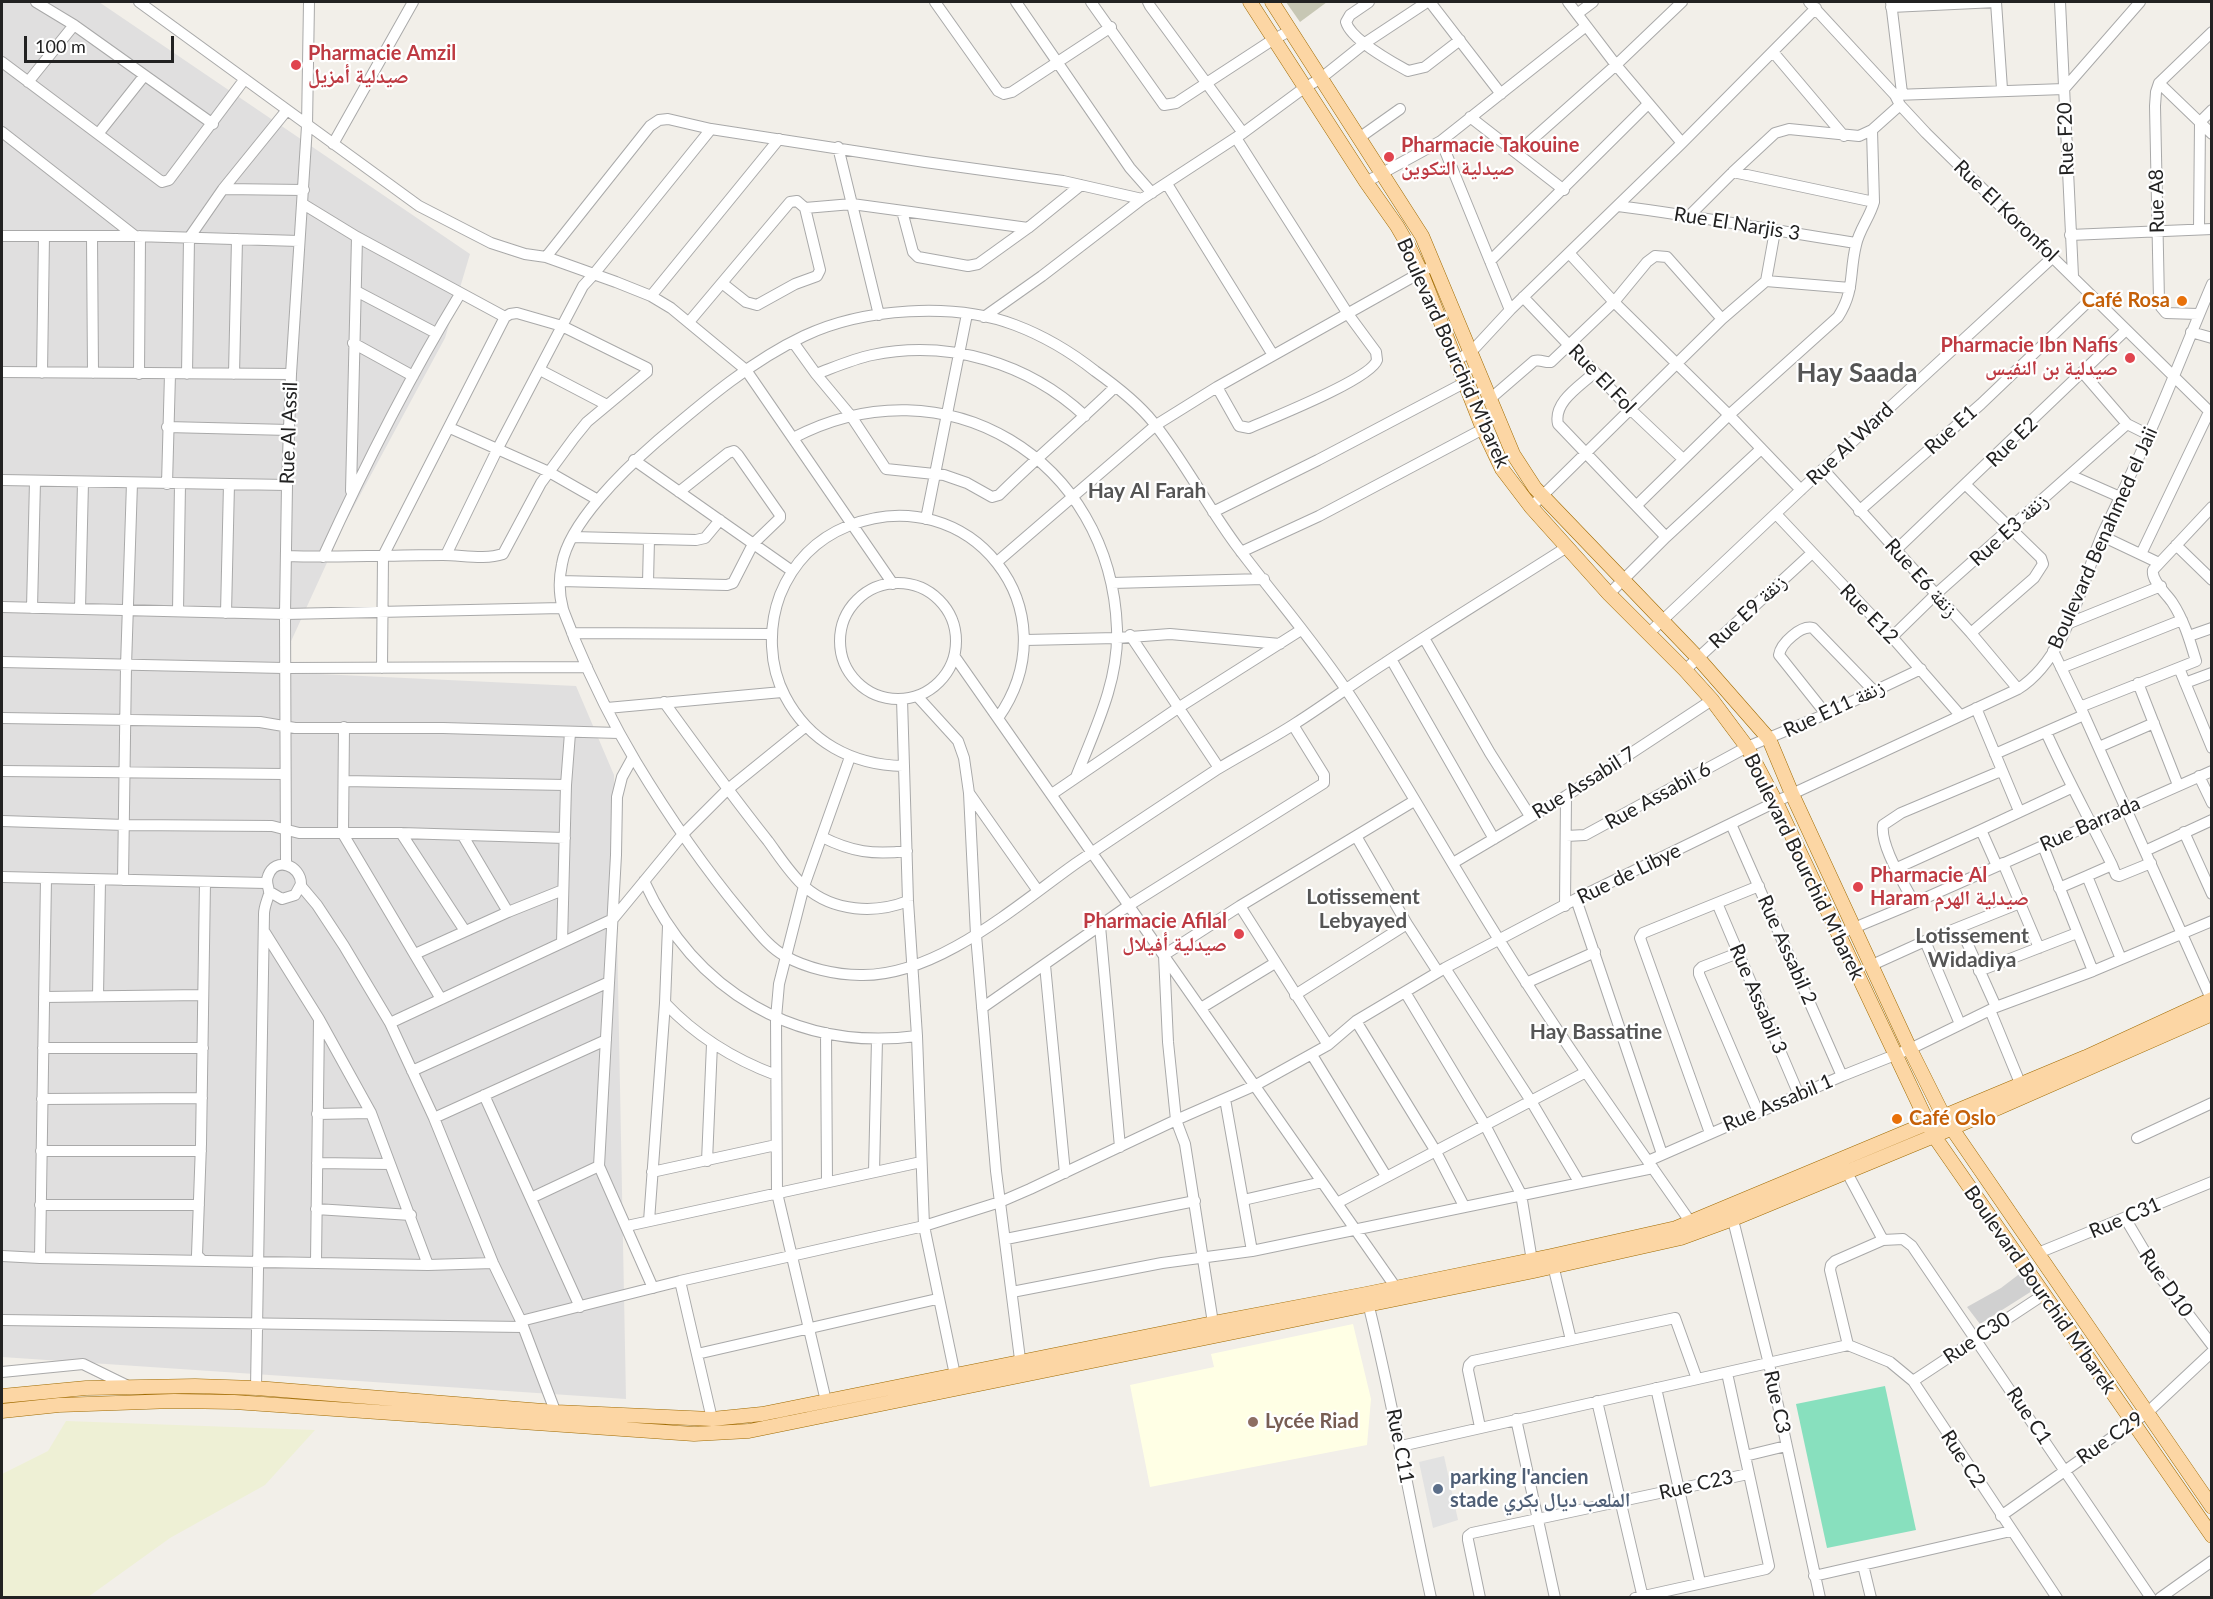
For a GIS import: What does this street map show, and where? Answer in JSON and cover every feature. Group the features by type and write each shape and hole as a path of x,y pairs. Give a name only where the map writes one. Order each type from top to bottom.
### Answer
{"main road":[{"name":"Boulevard Bourchid M'barek","path":"1250,2 1304,88 1397,226 1421,272 1464,383 1502,469 1531,507 1609,594 1650,633 1712,700 1747,747 1776,802 1931,1130 2211,1536"},
{"name":"Boulevard Bourchid M'barek","path":"1272,2 1422,236 1472,351 1513,454 1528,480 1698,658 1769,739 1792,794 1910,1049 1948,1122 2211,1507"},
{"path":"1948,1122 2020,1083 2086,1057 2211,1000"},
{"path":"2,1396 57,1390 130,1387 256,1388 694,1434 731,1433 1021,1370 1552,1262 1695,1228 2211,1014"},
{"path":"2030,1276 2042,1259"},
{"path":"2,1411 59,1405 204,1401 557,1419 712,1419 753,1415 955,1375 1021,1370 1213,1323 1367,1299"}],"street":[{"path":"36,2 74,26 213,124"},
{"path":"139,2 419,206 464,231 512,250 546,257 651,296 689,322 746,370 893,584"},
{"name":"Rue Al Assil","path":"285,865 284,668 287,485 291,374 308,126 309,2"},
{"path":"333,144 413,2"},
{"path":"935,2 998,91 1004,94 1012,92 1058,63 1110,27"},
{"path":"1016,2 1130,168 1152,193"},
{"path":"1091,2 1164,105 1176,103 1290,31"},
{"path":"1148,2 1240,135 1348,314 1376,352 1376,364 1369,370 1312,401 1245,429 1239,426 1217,387"},
{"path":"1369,2 1350,15 1346,22 1348,27 1365,43 1408,71 1425,67 1460,40"},
{"path":"984,317 1042,276 1142,199 1240,135 1304,88 1320,79 1365,43 1429,2 1501,94"},
{"path":"1568,2 1616,65 1682,143"},
{"path":"1577,14 1593,2"},
{"path":"1517,153 1616,65 1682,2"},
{"path":"1899,98 1891,4 1996,2 2002,89"},
{"name":"Rue F20","path":"2060,2 2073,276"},
{"path":"1690,215 1733,172 1782,130 1859,136 1872,130 1899,98 2002,89 2064,89 2140,2"},
{"path":"1457,360 1472,351 1523,297 1682,143 1773,52 1813,5"},
{"name":"Rue El Koronfol","path":"1813,5 1899,98 1926,133 2210,413"},
{"path":"28,82 74,26"},
{"path":"1366,182 1441,141 1587,26"},
{"path":"2211,32 2159,83 2211,134"},
{"path":"1773,52 1844,136"},
{"path":"2,62 159,180 165,182 169,180 213,124 244,80"},
{"path":"98,134 144,76"},
{"name":"Rue A8","path":"2159,83 2156,92 2155,120 2159,301 2164,312 2198,314"},
{"path":"1491,261 1648,104"},
{"path":"1359,138 1400,109"},
{"path":"187,374 189,238 223,189 286,110"},
{"path":"2199,229 2200,122 2211,110"},
{"path":"1470,117 1564,190"},
{"path":"546,257 653,123 668,119 711,129 1081,185 1142,199"},
{"path":"446,555 498,448 583,286 711,129"},
{"path":"1637,505 1729,415 1838,317 1850,295 1856,243 1872,212 1874,202 1872,130"},
{"path":"2,132 138,236"},
{"path":"651,296 779,139"},
{"path":"1441,141 1510,310"},
{"path":"838,147 879,315"},
{"path":"1733,172 1874,202"},
{"path":"1167,184 1273,355"},
{"path":"902,211 913,252 918,257 968,266 983,261 1081,185"},
{"path":"223,189 304,190"},
{"path":"689,322 790,202 797,201 805,208 820,270 817,276 795,284 757,304 746,302 722,283"},
{"path":"303,204 357,237 505,317"},
{"path":"805,208 852,204 1028,228"},
{"name":"Rue El Narjis 3","path":"1618,206 1690,215 1856,243"},
{"path":"2070,235 2211,229"},
{"path":"1531,507 1629,408 1766,280 1775,231"},
{"path":"2,236 138,236 299,241"},
{"path":"42,373 44,236"},
{"path":"92,236 93,373"},
{"path":"138,236 139,374"},
{"path":"351,496 357,237"},
{"path":"234,374 237,239"},
{"path":"1569,253 1614,302 1729,415 1801,490"},
{"path":"1490,399 1531,363 1539,360 1551,362 1614,302 1647,262 1655,256 1663,256 1671,261 1722,319"},
{"name":"Rue Al Ward","path":"1650,633 1823,469 2053,257"},
{"path":"997,562 1155,424 1435,265"},
{"path":"1766,280 1850,288"},
{"path":"2174,377 2211,286"},
{"path":"356,291 436,333"},
{"path":"323,557 351,496 413,376 460,294"},
{"name":"Rue El Fol","path":"1523,297 1594,373 1683,459"},
{"name":"Rue E1","path":"1859,511 1981,404 2093,297"},
{"path":"1567,547 1391,658 1346,689 1293,725 1219,768 1093,852 976,935 936,957 912,966 886,973 860,975 814,967 787,957 772,947 712,876 619,733 586,667 562,608 560,581 564,554 572,537 598,500 634,460 746,370 793,342 824,328 879,315 928,312 967,314 1006,322 1048,340 1077,357 1142,409 1155,424 1241,552 1264,579 1346,689 1526,983 1695,1228"},
{"path":"286,556 323,557 383,556 446,555 495,556 503,554 523,514 549,472 587,422 647,372 648,368 562,326 517,313 505,317 383,556 382,668"},
{"path":"926,519 967,314"},
{"name":"Rue E2","path":"1896,550 2126,331"},
{"path":"2191,332 2211,338"},
{"path":"793,342 851,416 886,469 936,473 960,480 996,497 1115,387"},
{"path":"354,343 413,376"},
{"path":"816,374 854,360 884,353 923,350 960,352 1024,374 1060,396 1085,416"},
{"path":"540,370 607,405"},
{"path":"2,372 291,374"},
{"path":"1594,373 1568,396 1559,409 1558,424 1666,537"},
{"path":"2083,373 2127,424 2149,435"},
{"path":"167,484 170,374"},
{"name":"Boulevard Benahmed el Jaii","path":"2018,689 2034,678 2053,651 2067,624 2102,536 2174,377"},
{"path":"1213,512 1464,383"},
{"path":"793,438 827,422 879,411 902,410 946,414 994,432 1036,458 1072,495 1097,537 1112,583 1117,638 1113,680 1076,777"},
{"path":"2141,554 2210,413"},
{"name":"Rue E3 زنقة","path":"1892,637 1936,594 2127,424"},
{"path":"167,427 289,430"},
{"path":"450,428 549,472 598,500"},
{"path":"1241,552 1319,516 1483,429"},
{"path":"1609,594 1666,537 1761,449"},
{"path":"560,581 730,584 735,581 753,544 780,516 737,453 728,453 679,492"},
{"path":"634,460 792,572"},
{"name":"Rue E6 زنقة","path":"1823,469 1971,633 2018,689"},
{"path":"2070,475 2120,497"},
{"path":"2,480 287,485"},
{"path":"32,608 35,481"},
{"path":"80,609 83,482"},
{"path":"123,880 126,666 132,483"},
{"path":"178,611 180,484"},
{"path":"226,613 229,484"},
{"path":"1966,485 2041,558 2043,564 2034,578 1971,633"},
{"path":"1995,754 2046,732 2138,683 2196,661 2182,620 2161,586 2152,576 2153,570 2211,507"},
{"name":"Rue E12","path":"1776,514 1892,637 1960,715"},
{"path":"903,766 876,764 850,757 826,744 792,710 782,692 773,657 772,634 776,606 792,572 805,554 821,540 851,525 870,519 893,516 926,519 960,532 980,545 997,562 1020,605 1025,640 1018,681 998,718"},
{"path":"572,537 702,540 720,520"},
{"path":"2102,536 2159,563"},
{"path":"648,583 649,539"},
{"path":"2176,545 2209,573"},
{"name":"Rue E9 زنقة","path":"1685,670 1812,553"},
{"path":"1112,583 1264,579"},
{"path":"893,584 922,588 945,606 955,628 955,657 938,683 917,696 902,699 882,696 859,684 847,668 840,642 843,623 857,600 874,589 893,584"},
{"path":"2067,624 2161,586"},
{"path":"2,608 285,614 562,608"},
{"path":"2061,668 2182,620"},
{"path":"1826,714 1779,655 1781,648 1806,627 1813,628 1874,691"},
{"path":"2188,636 2211,628"},
{"path":"1052,794 1178,708 1301,630"},
{"path":"572,633 772,634"},
{"path":"1025,640 1185,634 1280,644"},
{"path":"1130,635 1219,768"},
{"path":"1424,638 1490,753 1530,816"},
{"path":"2053,651 2099,747 2211,1000"},
{"path":"955,657 1400,1292"},
{"path":"1391,658 1494,839"},
{"path":"2,662 284,668 586,667"},
{"path":"2178,668 2211,748"},
{"name":"Rue E11 زنقة","path":"1747,747 1826,714 1921,669"},
{"path":"2185,683 2211,673"},
{"path":"2138,683 2178,785"},
{"name":"Rue de Libye","path":"2,1320 522,1324 680,1281 924,1226 1000,1202 1256,1085 1328,1045 1356,1021 1442,970 1576,899 1792,794 2018,689"},
{"path":"607,708 782,692"},
{"path":"917,696 958,741 964,758 969,793 976,935 1000,1202 1021,1370"},
{"path":"902,699 908,901 917,1036 924,1226 955,1375"},
{"name":"Rue Assabil 7","path":"1453,863 1566,796 1712,700"},
{"path":"664,702 727,790 804,886 832,902 854,908 884,908 908,901"},
{"path":"1976,708 2019,811"},
{"path":"2,718 260,722 284,727 619,733"},
{"path":"2099,747 2154,723"},
{"path":"982,1008 1128,906 1324,783 1324,775 1293,725"},
{"path":"390,1023 613,919 683,834 727,790 806,726"},
{"path":"344,727 344,834 441,999"},
{"path":"2046,732 2071,788 2092,824 2116,875 2119,876 2151,863"},
{"path":"562,943 566,785 570,733"},
{"name":"Rue Assabil 6","path":"1566,836 1578,837 1593,831 1747,747"},
{"path":"633,757 622,777 617,797 600,1166 653,1288"},
{"path":"826,1401 777,1193 776,1018 779,984 804,886 850,757"},
{"path":"2,771 285,774"},
{"path":"1914,903 1883,838 1883,825 1901,813 2001,771"},
{"name":"Rue Barrada","path":"1837,935 2211,771"},
{"path":"2199,776 2211,803"},
{"path":"344,781 566,785"},
{"path":"1897,868 2071,788"},
{"path":"969,793 1038,891"},
{"path":"1565,906 1566,796"},
{"path":"1164,955 1240,906 1414,801"},
{"path":"2145,850 2211,820"},
{"path":"2,821 272,826 299,833 401,833 565,838"},
{"name":"Rue Assabil 2","path":"1731,824 1842,1076"},
{"path":"1981,830 2020,903 2039,948"},
{"path":"2184,832 2211,894"},
{"path":"401,833 465,931"},
{"path":"463,836 508,912"},
{"path":"1356,836 1407,924 1442,970 1530,1101 1579,1182"},
{"path":"822,837 863,852 885,854 907,851"},
{"path":"2043,846 2093,971"},
{"path":"2,877 205,882 268,887 279,898 287,899 295,895 301,886 298,872 285,865 273,868 269,873 268,887 264,907 256,1388"},
{"path":"2059,888 2112,865"},
{"path":"2087,876 2121,959"},
{"path":"40,1258 46,878"},
{"path":"98,996 100,879"},
{"path":"644,881 668,926 697,962 721,984 748,1003 776,1018 826,1033 876,1039 917,1036"},
{"path":"201,1259 197,1255 205,882"},
{"path":"301,886 339,938 390,1023 434,1118 493,1263 522,1324 557,1419"},
{"path":"1710,1133 1640,938 1643,933 1759,886"},
{"path":"415,954 563,890"},
{"path":"1576,899 1662,1154"},
{"name":"Rue Assabil 3","path":"1717,903 1799,1095"},
{"path":"1872,965 2020,903"},
{"path":"1240,906 1328,1045"},
{"name":"Rue Assabil 1","path":"1012,1292 1204,1257 1252,1251 1579,1182 1650,1164 1662,1154 1910,1049 1993,1009 2093,971 2211,921"},
{"path":"1295,995 1407,924"},
{"path":"649,1221 665,1003 668,926"},
{"path":"1100,926 1120,1147"},
{"path":"1960,927 1979,971 2020,1083"},
{"path":"264,931 319,1019 371,1113 428,1265"},
{"path":"1979,971 2077,933"},
{"path":"1925,941 1960,1024"},
{"path":"1526,983 1594,952"},
{"path":"1738,953 1702,967 1699,974 1758,1112"},
{"path":"1164,955 1168,1042 1176,1120 1185,1144 1213,1323"},
{"path":"1201,1008 1275,963"},
{"path":"1045,965 1065,1173"},
{"path":"412,1071 609,982"},
{"path":"1405,992 1485,1125 1521,1194 1533,1265"},
{"path":"44,996 203,995"},
{"path":"665,1003 687,1025 712,1044 743,1062 776,1075"},
{"path":"316,1262 319,1019"},
{"path":"1356,1021 1435,1150 1464,1206"},
{"path":"826,1033 827,1182"},
{"path":"874,1172 876,1039"},
{"path":"434,1118 606,1040"},
{"path":"707,1161 712,1044"},
{"path":"43,1048 203,1048"},
{"path":"1312,1054 1386,1176"},
{"path":"1337,1203 1586,1072"},
{"path":"484,1095 580,1307"},
{"path":"42,1099 202,1098"},
{"path":"1225,1099 1252,1251"},
{"path":"2136,1138 2211,1103"},
{"path":"317,1114 371,1113"},
{"path":"652,1172 776,1146"},
{"path":"41,1151 201,1151"},
{"path":"627,1226 921,1162"},
{"path":"317,1163 390,1164"},
{"path":"1401,1446 1848,1345 1830,1270 1831,1265 1835,1261 1883,1240 1843,1165"},
{"path":"531,1198 600,1166"},
{"path":"1243,1200 1322,1182"},
{"name":"Rue C31","path":"2042,1259 2125,1218 2211,1182"},
{"path":"1006,1239 1195,1201"},
{"path":"40,1205 199,1205"},
{"path":"316,1209 411,1215"},
{"name":"Rue C3","path":"1731,1213 1769,1364 1818,1597"},
{"name":"Rue D10","path":"2125,1218 2160,1277 2211,1345"},
{"name":"Rue C1","path":"1883,1240 1904,1239 1912,1246 2151,1598"},
{"path":"2,1256 428,1265 493,1263"},
{"path":"1552,1262 1571,1340"},
{"path":"680,1281 712,1419"},
{"name":"Rue C30","path":"1912,1381 2043,1295"},
{"path":"697,1354 938,1299"},
{"name":"Rue C11","path":"1367,1299 1401,1446 1431,1598"},
{"path":"1480,1427 1469,1365 1473,1361 1675,1318 1697,1379"},
{"name":"Rue C2","path":"1848,1345 1890,1362 1912,1381 2057,1598"},
{"name":"Rue C29","path":"2001,1516 2148,1412 2211,1352"},
{"path":"2,1372 83,1364 130,1387"},
{"path":"1597,1401 1640,1597 1766,1569 1769,1566 1727,1373"},
{"path":"1656,1388 1700,1582"},
{"path":"1516,1419 1555,1598"},
{"path":"1744,1456 1786,1446"},
{"name":"Rue C23","path":"1480,1598 1468,1536 1472,1533 1748,1474"},
{"path":"1814,1576 2011,1531"},
{"path":"2160,1598 2211,1561"},
{"path":"1863,1565 1870,1598"}],"shaded area":[{"path":"2,2 99,2 470,254 445,338 346,521 277,672 576,686 614,775 626,1399 2,1357"},
{"path":"1286,2 1327,2 1300,22"},
{"path":"2022,1272 2032,1291 1980,1324 1967,1307 2001,1288"},
{"name":"Lycée Riad","path":"1353,1324 1371,1399 1367,1445 1150,1487 1130,1385 1214,1367 1211,1354"},
{"path":"66,1421 315,1430 265,1485 170,1538 88,1597 2,1597 2,1474 48,1451"},
{"name":"parking l'ancien stade الملعب ديال بكري","path":"1444,1456 1458,1520 1433,1528 1419,1462"}],"green space":[{"path":"1885,1386 1916,1530 1827,1548 1796,1404"}],"place":[{"name":"Pharmacie Amzil صيدلية أمزيل","path":"296,65"},
{"name":"Pharmacie Takouine صيدلية التكوين","path":"1389,157"},
{"name":"Café Rosa","path":"2182,301"},
{"name":"Pharmacie Ibn Nafis صيدلية بن النفيس","path":"2130,358"},
{"name":"Pharmacie Al Haram صيدلية الهرم","path":"1858,887"},
{"name":"Pharmacie Afilal صيدلية أفيلال","path":"1239,934"},
{"name":"Café Oslo","path":"1897,1119"},
{"name":"Lycée Riad","path":"1253,1422"},
{"name":"parking l'ancien stade الملعب ديال بكري","path":"1438,1489"}],"district":[{"name":"Hay Saada","path":"1857,374"},
{"name":"Hay Al Farah","path":"1147,491"},
{"name":"Lotissement Lebyayed","path":"1363,909"},
{"name":"Lotissement Widadiya","path":"1972,948"},
{"name":"Hay Bassatine","path":"1596,1032"}]}
